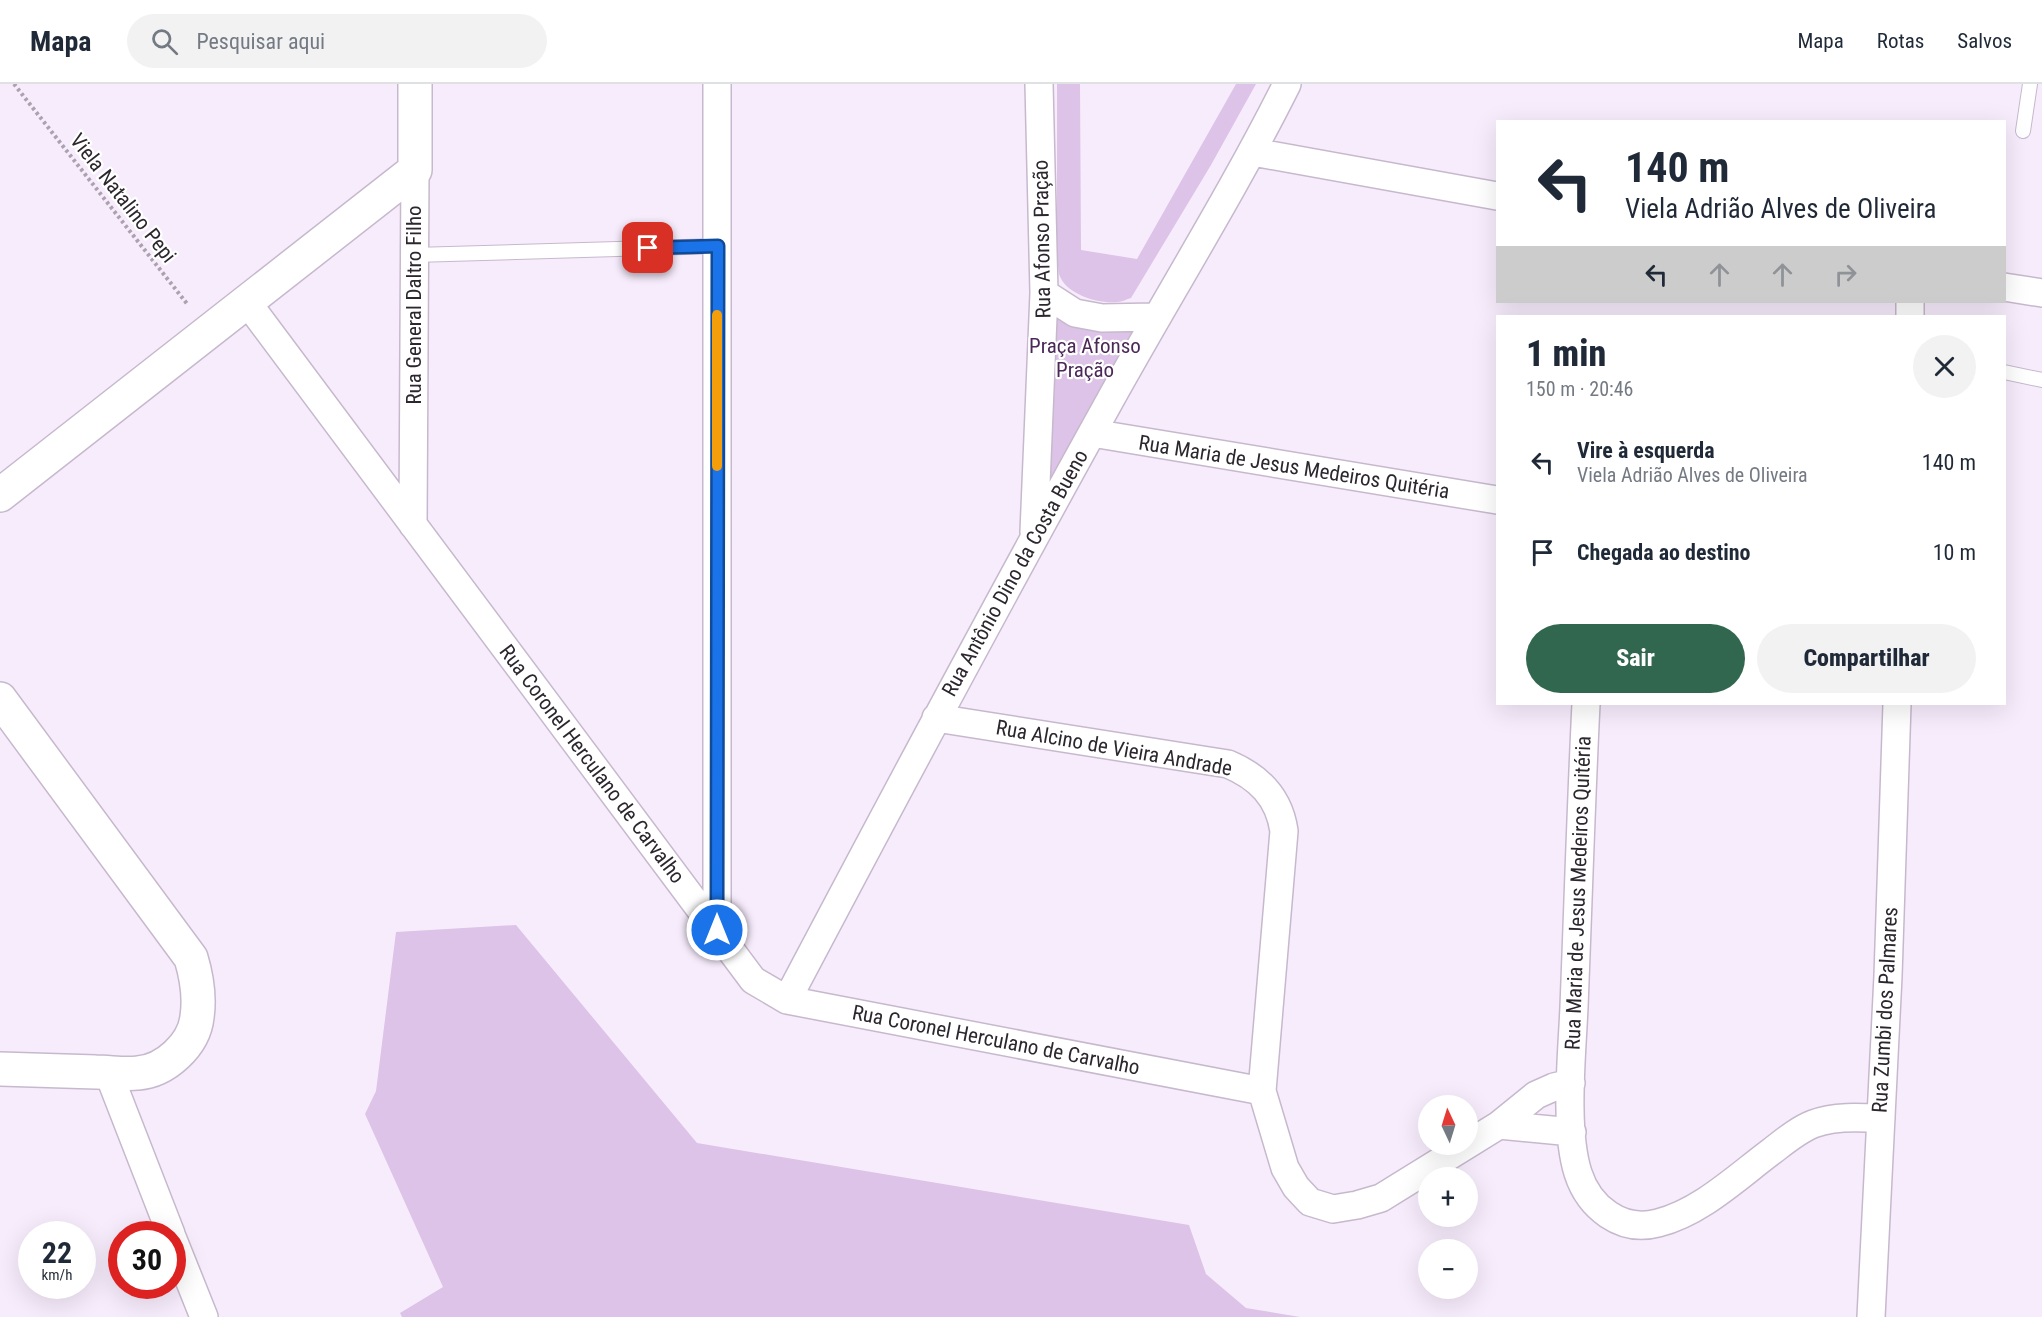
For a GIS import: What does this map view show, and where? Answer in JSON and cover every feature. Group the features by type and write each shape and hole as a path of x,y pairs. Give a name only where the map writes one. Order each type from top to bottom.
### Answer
{"main road":[{"name":"Rua General Daltro Filho","path":"415,84 415,170"},
{"path":"0,495 415,170"},
{"path":"0,699 191,958 198,981 197,1020 179,1053 162,1066 139,1073 0,1069"}],"street":[{"path":"717,84 717,930"},
{"name":"Rua Afonso Pração","path":"1034,538 1044,293 1039,84"},
{"name":"Rua Antônio Dino da Costa Bueno","path":"787,1000 1034,538 1156,318 1253,152 1287,84"},
{"path":"1253,152 1496,196"},
{"name":"Rua General Daltro Filho","path":"412,525 415,170"},
{"path":"2006,287 2042,293"},
{"path":"1044,293 1075,313 1102,318 1156,318"},
{"name":"Rua Coronel Herculano de Carvalho","path":"247,302 753,980 787,1000 1262,1091"},
{"name":"Rua Maria de Jesus Medeiros Quitéria","path":"1092,433 1496,500"},
{"name":"Rua Maria de Jesus Medeiros Quitéria","path":"1586,705 1571,1083 1573,1152 1578,1175 1588,1194 1604,1212 1618,1221 1641,1226 1658,1223 1686,1212 1717,1193 1792,1136 1814,1124 1859,1117 1881,1119"},
{"name":"Rua Zumbi dos Palmares","path":"1871,1317 1897,705"},
{"name":"Rua Alcino de Vieira Andrade","path":"936,718 1228,764 1246,772 1263,785 1276,803 1284,831 1262,1091"},
{"path":"108,1072 166,1221"},
{"path":"1262,1091 1285,1168 1296,1187 1310,1202 1333,1209 1357,1206 1381,1198 1499,1125 1536,1095 1571,1083"},
{"path":"1499,1125 1572,1131"},
{"path":"186,1271 204,1317"}],"lane":[{"path":"2023,131 2030,84"},
{"path":"414,255 718,246"},
{"path":"2006,372 2042,380"}],"path":[{"name":"Viela Natalino Pepi","path":"14,84 209,331"}],"green space":[{"path":"1057,84 1080,84 1081,250 1137,259 1236,84 1256,84 1211,165 1131,298 1123,301 1101,301 1083,296 1068,287 1059,274 1057,259"},
{"name":"Praça Afonso Pração","path":"1052,313 1146,322 1040,506"},
{"path":"516,925 697,1143 1189,1225 1206,1274 1246,1308 1300,1317 402,1317 400,1313 443,1287 365,1114 376,1091 396,932"}],"slow traffic":[{"path":"717,315 717,466"}],"route":[{"path":"648,248 718,246 717,930"}]}
